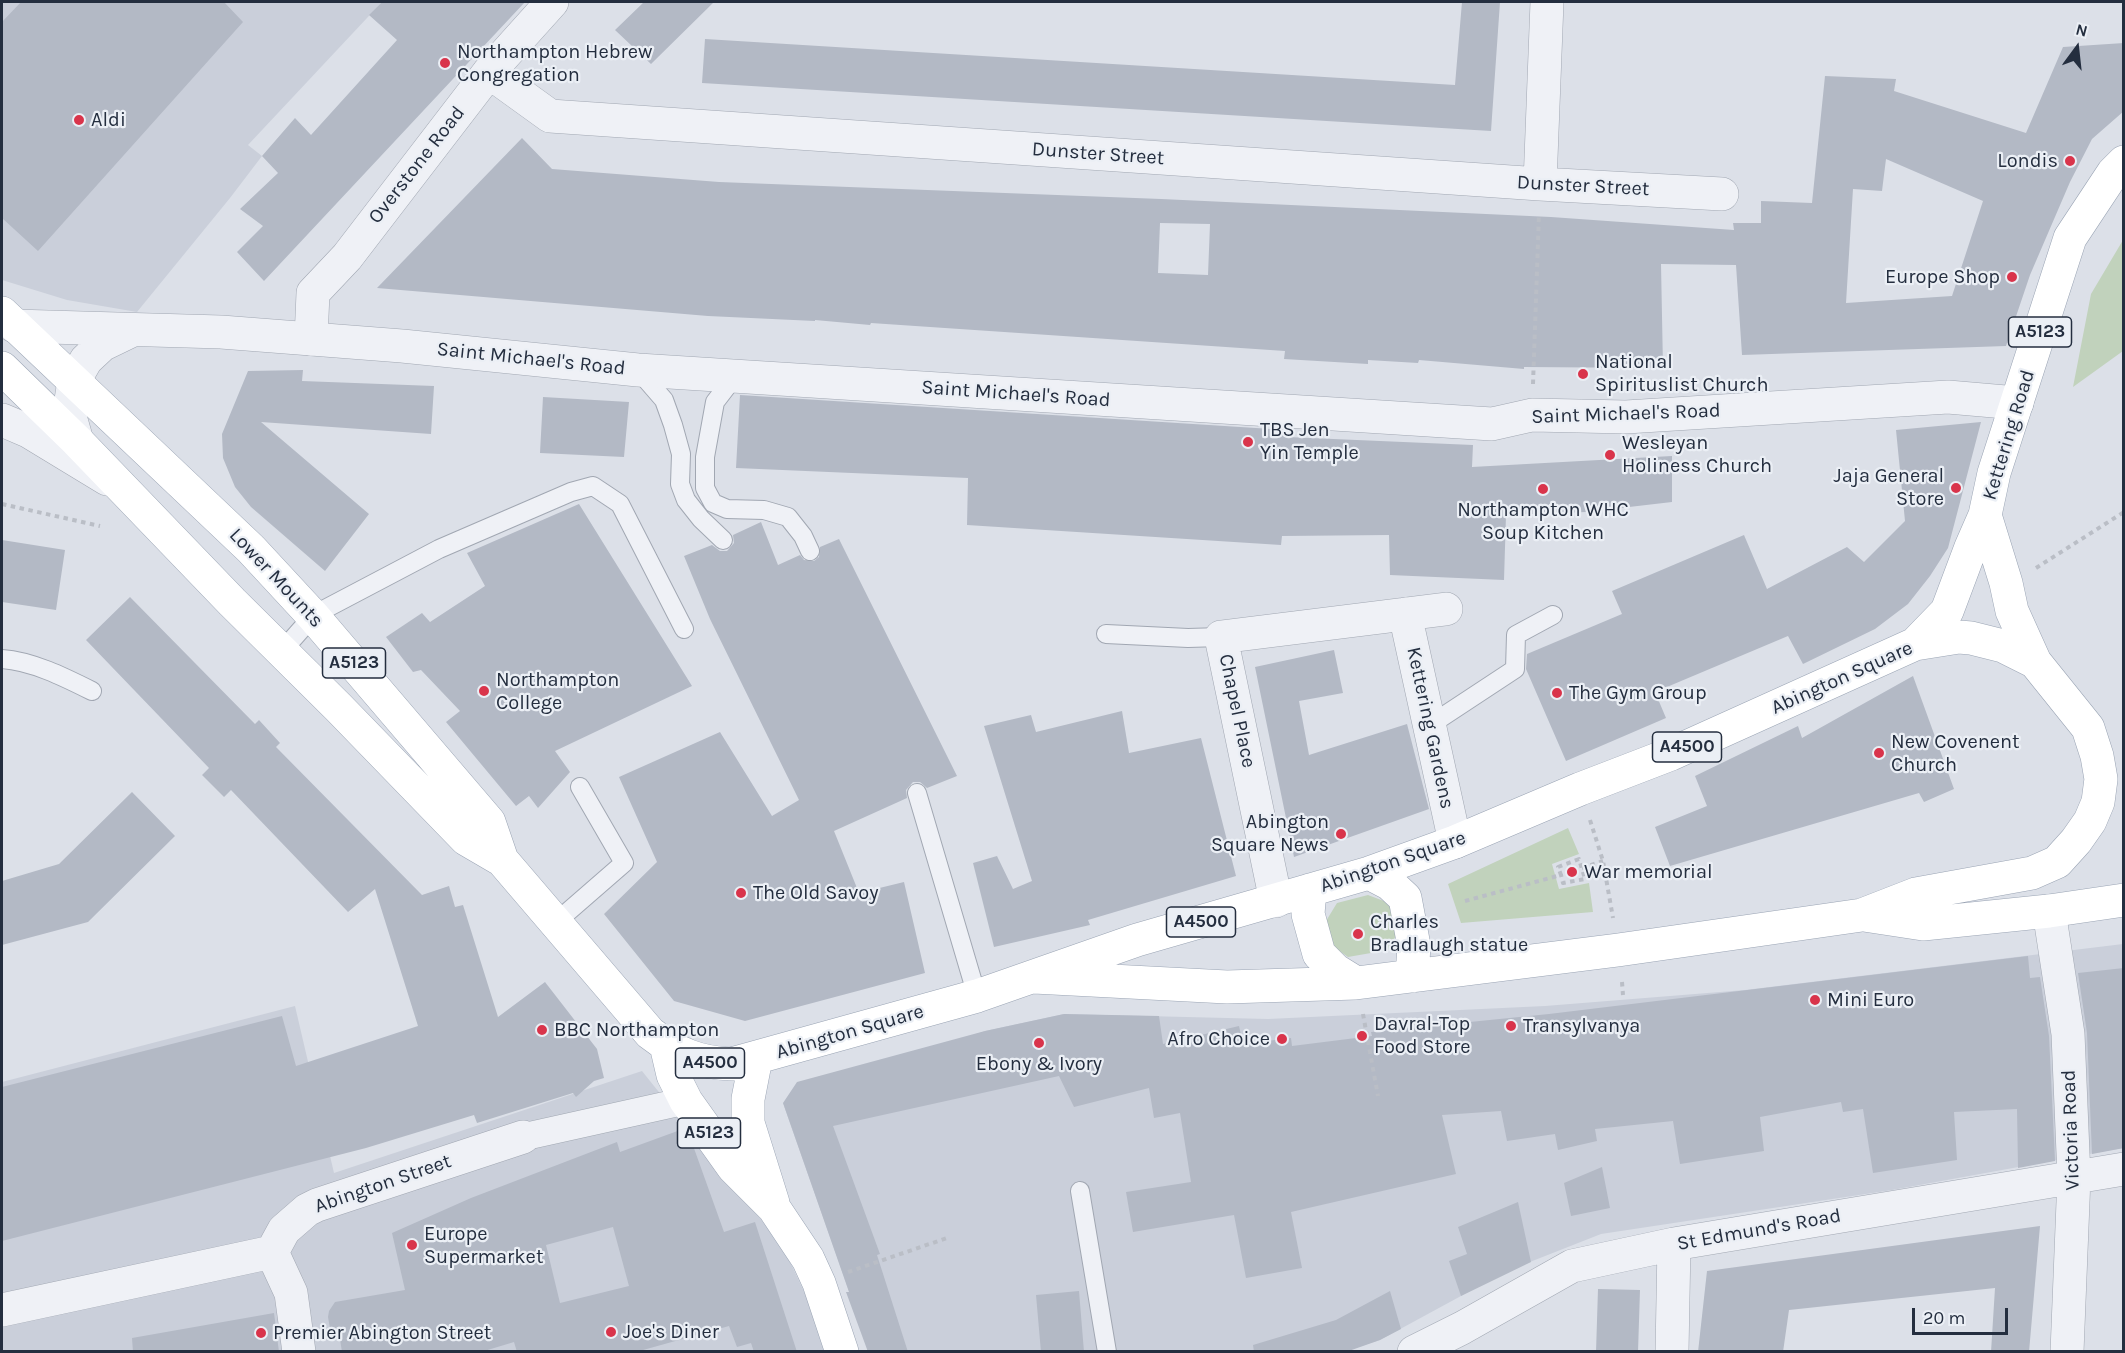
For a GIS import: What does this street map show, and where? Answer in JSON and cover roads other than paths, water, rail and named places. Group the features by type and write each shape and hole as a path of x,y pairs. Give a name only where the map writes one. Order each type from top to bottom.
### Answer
{"main road":[{"name":"Kettering Road","path":"1985,515 1994,473 2070,238 2113,173 2124,162"},
{"name":"Lower Mounts","path":"6,322 74,381 251,549 313,615 489,822 502,860"},
{"name":"Lower Mounts","path":"2,368 77,441 466,839 502,860 650,1033 666,1045"},
{"name":"A5123","path":"1915,644 1947,611 1985,515"},
{"name":"A5123","path":"1985,515 2006,583 2012,611 2035,662"},
{"name":"Abington Square","path":"666,1045 706,1063 732,1064 756,1059 978,996 1137,940 1369,873 1455,842 1580,789 1671,754 1915,644 1959,637 1971,638 2003,646 2035,662 2088,728 2097,756 2101,779 2098,802 2091,821 2057,862 2032,873 1916,894 1862,915 1618,950 1412,976 1359,998 1227,987 1034,977"},
{"path":"2088,728 2124,778"},
{"path":"1369,873 1390,884 1405,898 1414,946 1412,976"},
{"path":"1310,890 1308,914 1319,954 1359,998"},
{"name":"A4500","path":"1862,915 1923,924 2124,900"},
{"name":"A5123","path":"666,1045 673,1075 686,1101 733,1167 774,1208 808,1259 819,1282 842,1352"},
{"name":"A4500","path":"756,1059 748,1099 748,1123 774,1208"}],"street":[{"name":"Overstone Road","path":"311,339 313,293 347,257 489,72 552,2"},
{"path":"1540,184 1547,2"},
{"name":"Dunster Street","path":"489,72 550,116 1540,184 1722,194"},
{"name":"Saint Michael's Road","path":"6,322 221,332 402,346 638,370 1492,424 1532,415 1626,417 1948,397 2017,403"},
{"path":"77,441 69,413 74,381 86,360 102,345 135,329"},
{"path":"2,420 28,431 123,488"},
{"name":"Chapel Place","path":"1276,901 1221,638 1446,609"},
{"name":"Kettering Gardens","path":"1406,614 1455,842"},
{"name":"Victoria Road","path":"2049,910 2068,1034 2074,1177 2067,1352"},
{"name":"Abington Street","path":"272,1252 284,1230 316,1205 523,1137 676,1103"},
{"name":"St Edmund's Road","path":"1416,1351 1462,1328 1572,1266 1674,1244 2124,1169"},
{"path":"1672,1352 1674,1244"},
{"path":"2,1310 272,1252 291,1293 299,1352"}],"lane":[{"path":"638,370 664,400 681,454 680,484 686,500 701,519 723,540"},
{"path":"735,376 715,402 705,457 705,488 713,503 727,509 764,510 788,517 803,536 810,550"},
{"path":"282,651 313,615 439,549 571,492 593,486 620,504 684,629"},
{"path":"1430,725 1515,669 1516,635 1553,615"},
{"path":"1106,634 1221,638"},
{"path":"2,659 14,660 69,679 92,691"},
{"path":"555,923 624,863 580,787"},
{"path":"917,793 978,996"},
{"path":"1080,1191 1107,1352"}],"place":[{"name":"Northampton Hebrew Congregation","path":"445,63"},
{"name":"Aldi","path":"79,120"},
{"name":"Londis","path":"2070,161"},
{"name":"Europe Shop","path":"2012,277"},
{"name":"National Spirituslist Church","path":"1583,374"},
{"name":"TBS Jen Yin Temple","path":"1248,442"},
{"name":"Wesleyan Holiness Church","path":"1610,455"},
{"name":"Jaja General Store","path":"1956,488"},
{"name":"Northampton WHC Soup Kitchen","path":"1543,489"},
{"name":"Northampton College","path":"484,691"},
{"name":"The Gym Group","path":"1557,693"},
{"name":"New Covenent Church","path":"1879,753"},
{"name":"Abington Square News","path":"1341,834"},
{"name":"War memorial","path":"1572,872"},
{"name":"The Old Savoy","path":"741,893"},
{"name":"Charles Bradlaugh statue","path":"1358,934"},
{"name":"Mini Euro","path":"1815,1000"},
{"name":"Transylvanya","path":"1511,1026"},
{"name":"BBC Northampton","path":"542,1030"},
{"name":"Davral-Top Food Store","path":"1362,1036"},
{"name":"Afro Choice","path":"1282,1039"},
{"name":"Ebony & Ivory","path":"1039,1043"},
{"name":"Europe Supermarket","path":"412,1245"},
{"name":"Joe's Diner","path":"611,1332"},
{"name":"Premier Abington Street","path":"261,1333"}]}
